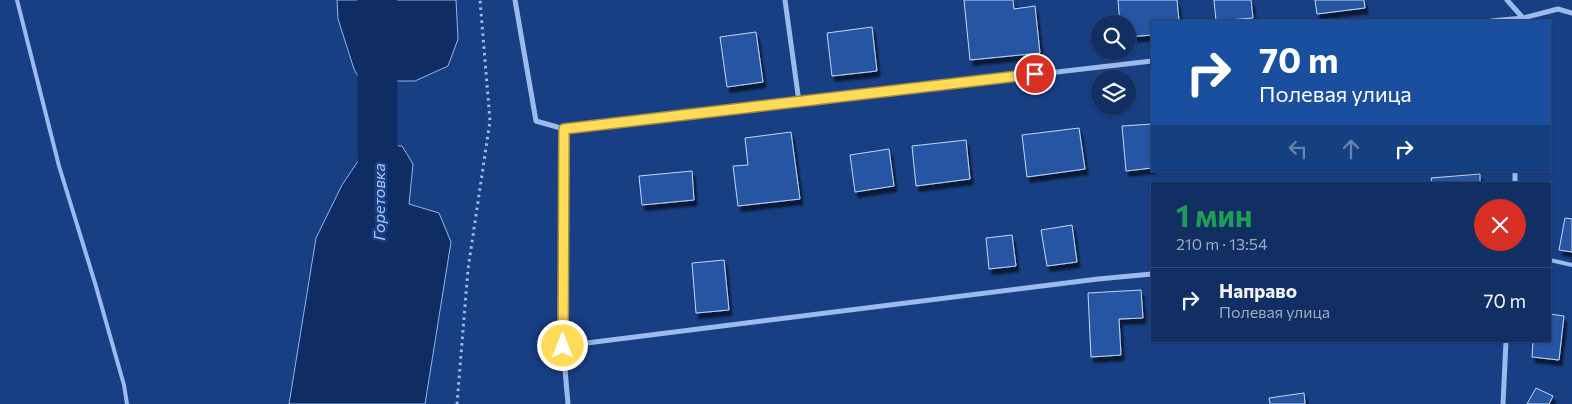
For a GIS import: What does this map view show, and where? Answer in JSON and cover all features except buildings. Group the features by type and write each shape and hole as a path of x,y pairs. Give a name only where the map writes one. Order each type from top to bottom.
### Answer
{"street":[{"path":"515,0 536,121 564,129 1151,60"},
{"path":"785,0 799,102"},
{"path":"1507,0 1522,19"},
{"path":"1506,20 1522,19 1558,9 1572,13"},
{"path":"564,129 563,346 568,404"},
{"path":"563,346 1098,279 1151,274"},
{"path":"1503,404 1506,342"}],"lane":[{"path":"16,0 59,166 95,283 124,385 127,404"},
{"path":"1551,260 1572,265"}],"path":[{"path":"458,404 468,269 490,121 480,0"}],"water":[{"path":"337,0 456,0 458,39 448,66 415,81 392,81 390,99 393,112 392,125 377,128 366,125 368,95 354,69 338,19"},
{"path":"377,145 402,146 413,164 409,204 439,213 451,242 425,404 289,404 316,238 342,185 367,148"}],"waterway":[{"name":"Горетовка","path":"377,0 378,200"}],"route":[{"path":"563,346 564,129 1035,74"}]}
